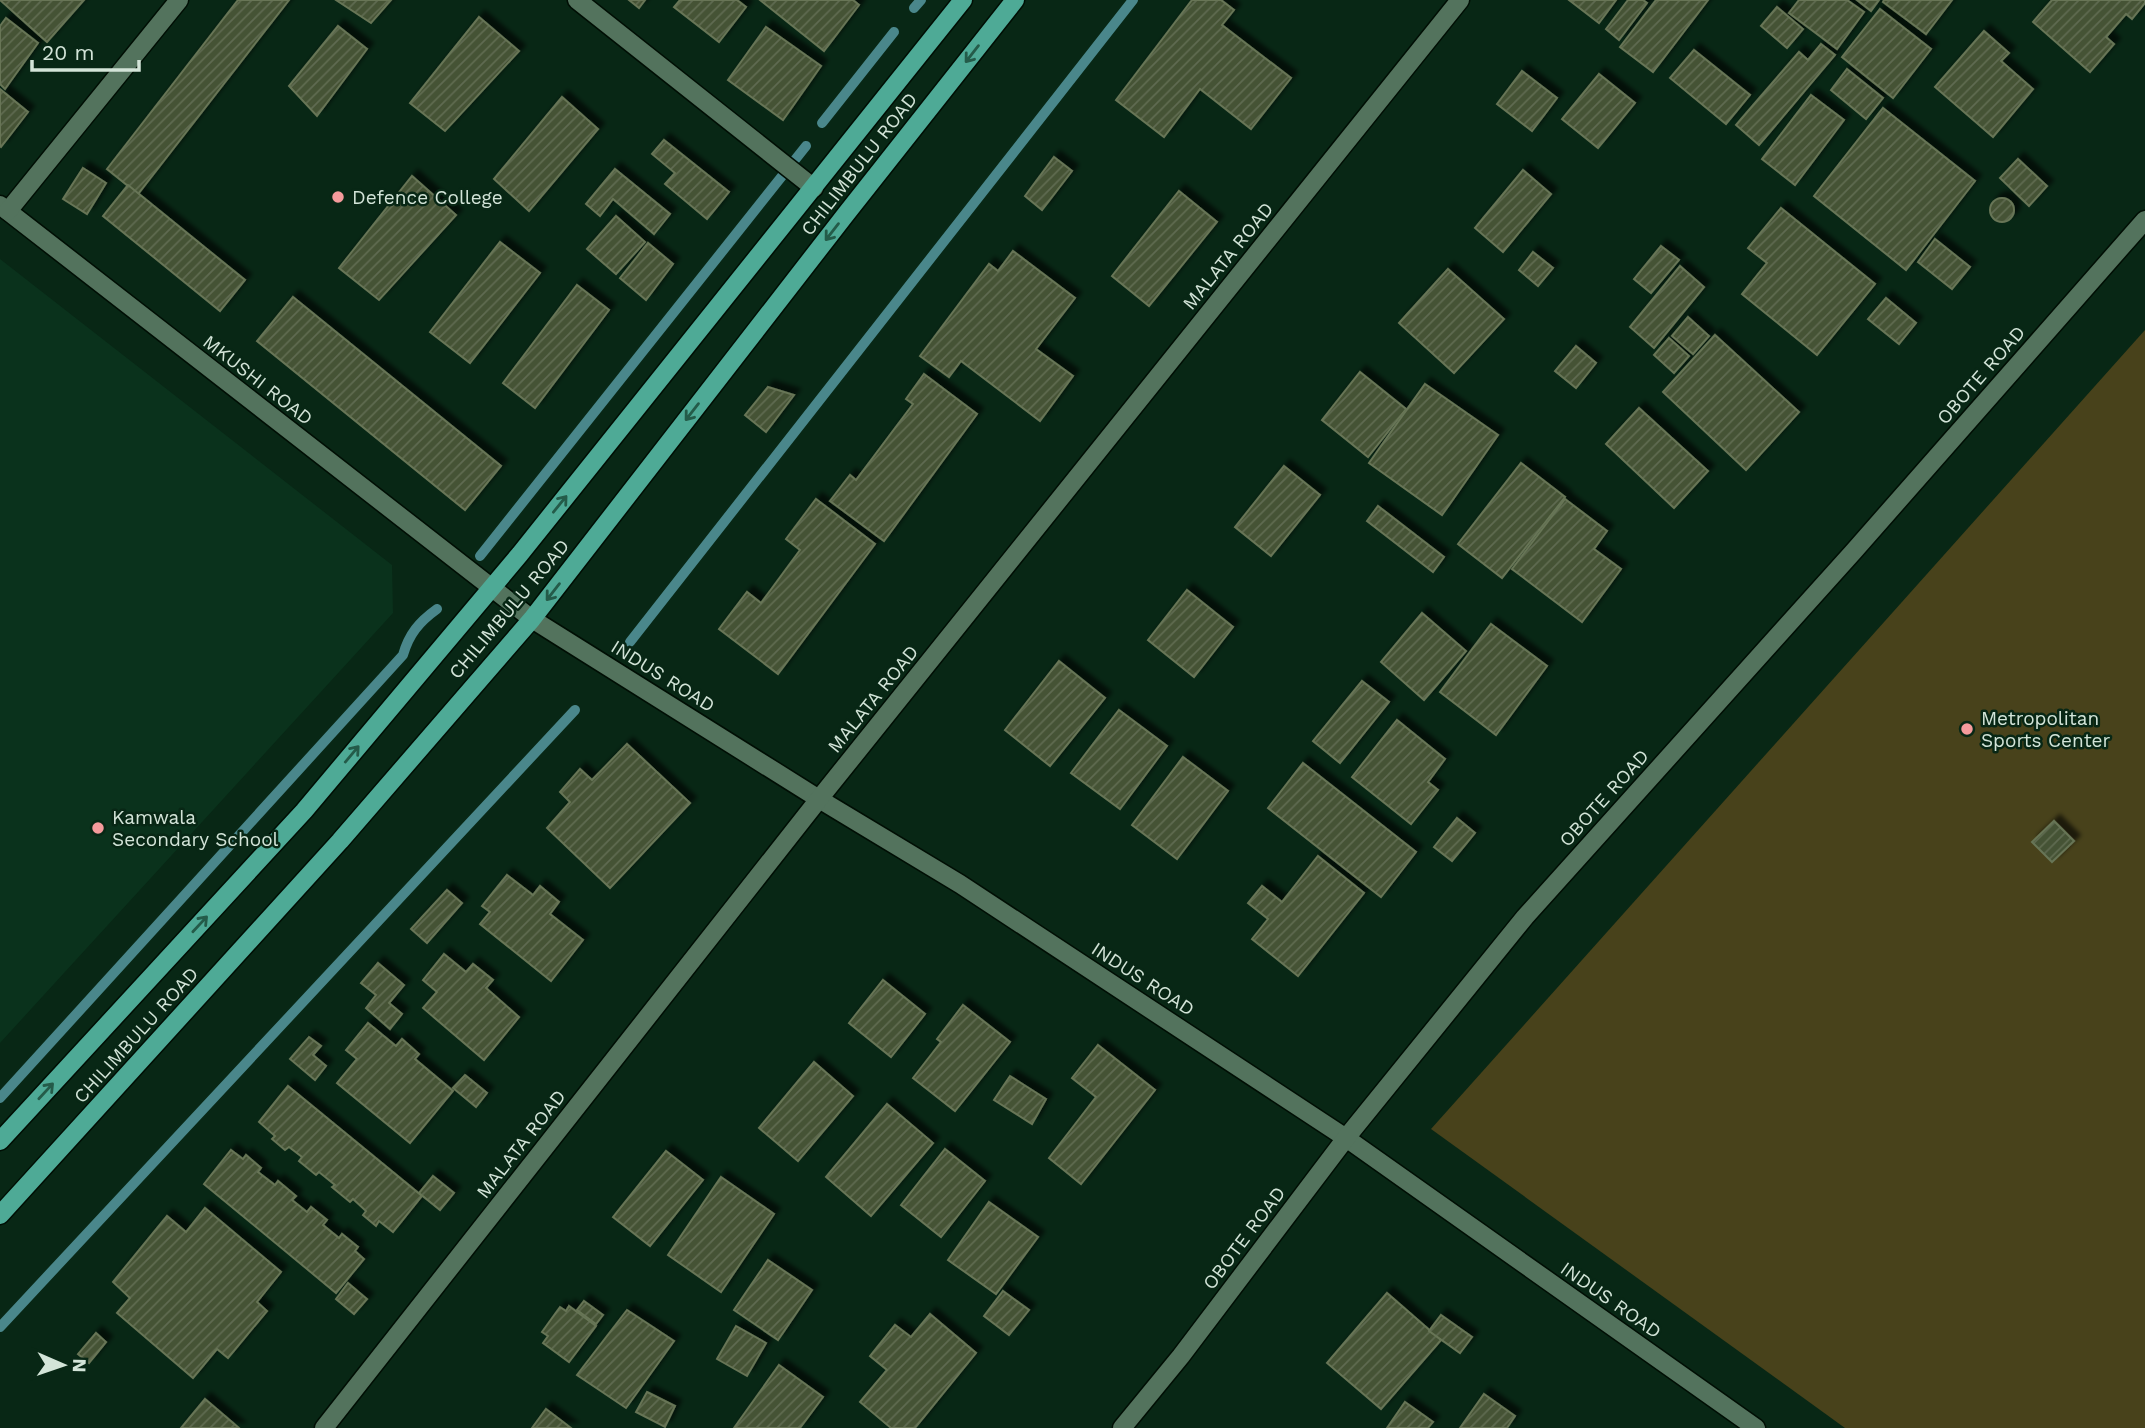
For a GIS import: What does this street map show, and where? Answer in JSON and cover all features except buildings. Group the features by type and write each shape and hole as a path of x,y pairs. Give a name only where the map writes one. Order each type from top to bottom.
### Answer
{"main road":[{"name":"CHILIMBULU ROAD","path":"0,1142 304,811 491,589 963,0"},
{"name":"CHILIMBULU ROAD","path":"0,1215 340,841 532,619 1015,0"}],"street":[{"path":"4,208 179,0"},
{"path":"577,0 814,188"},
{"name":"MALATA ROAD","path":"324,1428 819,799 1460,0"},
{"name":"MKUSHI ROAD","path":"4,208 491,589"},
{"name":"OBOTE ROAD","path":"1122,1428 1181,1356 1346,1138 1525,917 1854,551 2145,220"},
{"name":"INDUS ROAD","path":"491,589 532,619 819,799 961,884 1346,1138 1756,1428"}],"shaded area":[{"name":"Kamwala Secondary School","path":"0,259 392,565 393,613 0,1043"},
{"name":"Metropolitan Sports Center","path":"2145,330 2145,1428 1845,1428 1431,1129"}],"waterway":[{"path":"914,8 921,0"},
{"path":"630,642 1133,0"},
{"path":"822,123 894,32"},
{"path":"480,556 806,146"},
{"path":"0,1098 403,655 416,629 437,609"},
{"path":"0,1327 575,710"}],"place":[{"name":"Defence College","path":"338,197"},
{"name":"Metropolitan Sports Center","path":"1967,729"},
{"name":"Kamwala Secondary School","path":"98,828"}]}
